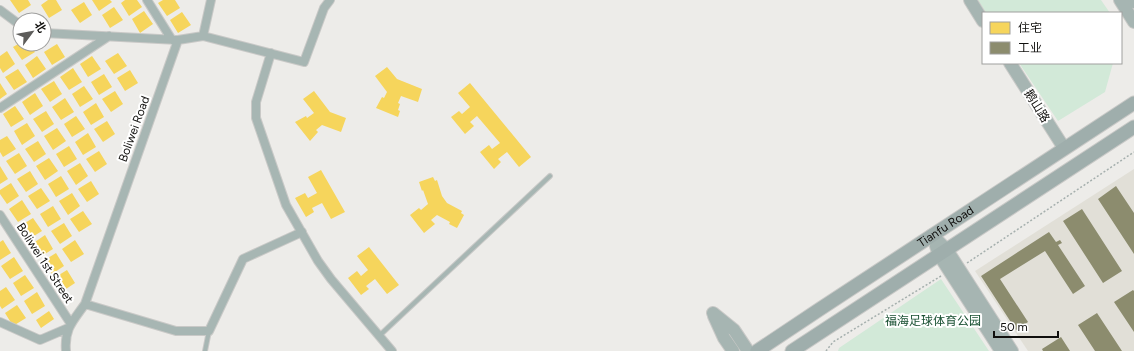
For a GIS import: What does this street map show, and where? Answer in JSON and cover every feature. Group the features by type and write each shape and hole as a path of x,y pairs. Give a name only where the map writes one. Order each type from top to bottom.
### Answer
{"main road":[{"name":"Tianfu Road","path":"757,351 1129,106"},
{"name":"Tianfu Road","path":"792,351 1134,128"},
{"path":"803,351 822,331"}],"street":[{"path":"147,0 175,40"},
{"path":"203,36 211,0"},
{"path":"52,33 175,40 203,36 304,62 324,8 330,0"},
{"path":"970,0 982,19"},
{"path":"1120,0 1134,22"},
{"path":"0,10 12,19"},
{"path":"0,108 109,36"},
{"name":"Boliwei Road","path":"66,351 65,343 69,326 85,304 175,40"},
{"path":"270,53 256,102 256,118 286,205 318,260 331,279 392,351"},
{"name":"鹅山路","path":"1011,64 1064,148"},
{"path":"1129,106 1134,95"},
{"name":"Boliwei 1st Street","path":"0,215 69,326"},
{"path":"85,304 176,331 209,331 243,259 302,232"},
{"path":"932,235 955,271 1012,351"},
{"path":"955,271 1001,351"},
{"path":"733,351 724,338 713,313 734,330 748,351"},
{"path":"0,322 40,340 69,326"}],"lane":[{"path":"380,336 550,176"},
{"path":"205,351 209,331"}],"path":[{"path":"826,351 833,342 939,277 955,271 1134,152"}],"shaded area":[{"path":"1134,169 1134,351 1028,351 975,271"}],"green space":[{"path":"978,0 1101,0 1109,12 985,12"},
{"path":"1020,64 1113,64 1105,92 1058,121"},
{"name":"福海足球体育公园","path":"941,279 989,351 838,351 839,348"}],"building: 住宅":[{"path":"10,0 28,0 31,5 18,12"},
{"path":"48,0 56,0 62,10 52,16 52,12 45,12 41,5"},
{"path":"92,0 110,0 112,2 99,11"},
{"path":"125,0 137,0 142,7 129,16 121,3"},
{"path":"163,0 175,0 180,8 167,16 158,3"},
{"path":"84,2 92,15 80,23 71,10"},
{"path":"114,7 123,20 110,28 102,15"},
{"path":"144,11 153,24 140,33 132,19"},
{"path":"182,12 191,25 178,33 170,20"},
{"path":"57,44 65,57 52,65 44,52 52,52 52,47"},
{"path":"7,51 15,64 3,73 0,68 0,56"},
{"path":"16,52 35,52 22,60"},
{"path":"118,53 127,66 114,74 105,61"},
{"path":"37,56 46,69 33,78 25,65"},
{"path":"92,56 101,69 88,77 80,64"},
{"path":"387,67 397,79 422,89 418,102 401,96 398,103 400,104 398,110 400,111 398,117 376,108 382,97 384,98 387,92 375,76"},
{"path":"73,68 82,82 69,90 60,77"},
{"path":"18,69 27,82 14,90 5,77"},
{"path":"130,70 138,83 125,91 117,78"},
{"path":"104,74 112,87 99,95 91,82"},
{"path":"54,81 62,94 50,102 41,89"},
{"path":"0,83 7,94 0,99"},
{"path":"470,83 531,157 519,167 507,152 498,159 501,162 494,169 480,152 489,145 492,149 500,143 477,116 470,122 474,126 465,134 451,117 459,111 462,114 470,107 458,93"},
{"path":"84,86 93,99 80,107 72,94"},
{"path":"115,91 123,104 111,112 102,99"},
{"path":"314,91 330,112 346,118 341,132 322,125 316,130 318,132 310,141 295,122 306,116 307,118 314,113 303,99"},
{"path":"35,93 43,106 30,115 22,102"},
{"path":"65,98 74,112 61,120 52,107"},
{"path":"96,103 104,117 91,125 83,112"},
{"path":"15,106 24,119 11,127 3,114"},
{"path":"46,111 54,124 42,132 33,119"},
{"path":"76,116 85,129 72,137 64,124"},
{"path":"107,121 115,134 103,142 94,129"},
{"path":"27,123 35,136 22,145 14,131"},
{"path":"57,128 66,141 53,150 44,136"},
{"path":"88,133 96,147 83,155 75,142"},
{"path":"7,136 16,149 3,157 0,152 0,140"},
{"path":"38,141 46,154 34,162 25,149"},
{"path":"69,146 77,159 64,167 56,154"},
{"path":"99,151 107,164 95,172 86,159"},
{"path":"19,153 27,166 15,174 6,161"},
{"path":"49,158 58,171 45,180 36,166"},
{"path":"80,163 88,176 76,185 67,171"},
{"path":"0,166 8,179 0,184"},
{"path":"321,170 345,212 331,219 322,203 312,208 314,212 306,217 295,198 305,193 308,198 317,193 308,177"},
{"path":"30,171 38,184 26,192 17,179"},
{"path":"61,176 69,189 56,197 48,184"},
{"path":"433,177 435,181 437,180 442,196 447,203 462,211 461,213 464,215 457,228 449,224 450,222 437,215 431,220 435,224 424,233 410,215 419,208 421,210 428,204 419,182"},
{"path":"91,181 99,194 87,202 78,189"},
{"path":"11,183 19,196 7,204 0,194 0,190"},
{"path":"41,188 50,201 37,209 28,196"},
{"path":"72,193 80,206 68,215 59,201"},
{"path":"22,200 31,214 18,222 9,209"},
{"path":"53,206 61,219 48,227 40,214"},
{"path":"83,211 92,224 79,232 70,219"},
{"path":"33,218 42,231 29,239 20,226"},
{"path":"64,223 72,236 60,244 51,231"},
{"path":"45,235 53,249 40,257 32,244"},
{"path":"3,240 11,253 0,260 0,242"},
{"path":"75,240 84,254 71,262 62,249"},
{"path":"369,247 399,285 387,294 375,279 366,286 369,289 361,295 348,278 357,271 361,276 368,270 357,256"},
{"path":"56,253 64,266 52,274 43,261"},
{"path":"14,257 23,271 10,279 1,266"},
{"path":"67,270 75,283 63,291 54,278"},
{"path":"25,275 34,288 21,296 13,283"},
{"path":"6,287 15,300 2,309 0,306 0,291"},
{"path":"37,292 45,306 32,314 24,301"},
{"path":"17,305 26,318 13,326 5,313"},
{"path":"49,311 54,319 41,328 36,320"}],"building: 工业":[{"path":"1116,186 1134,213 1134,254 1098,199"},
{"path":"1082,209 1122,271 1103,283 1063,221"},
{"path":"1049,232 1056,242 1060,240 1062,243 1058,245 1085,286 1073,294 1045,251 1000,279 1028,322 1016,330 981,276"},
{"path":"1133,290 1134,291 1134,332 1114,302"},
{"path":"1097,313 1122,351 1095,351 1078,325"},
{"path":"1061,337 1070,351 1043,351 1042,349"}]}
